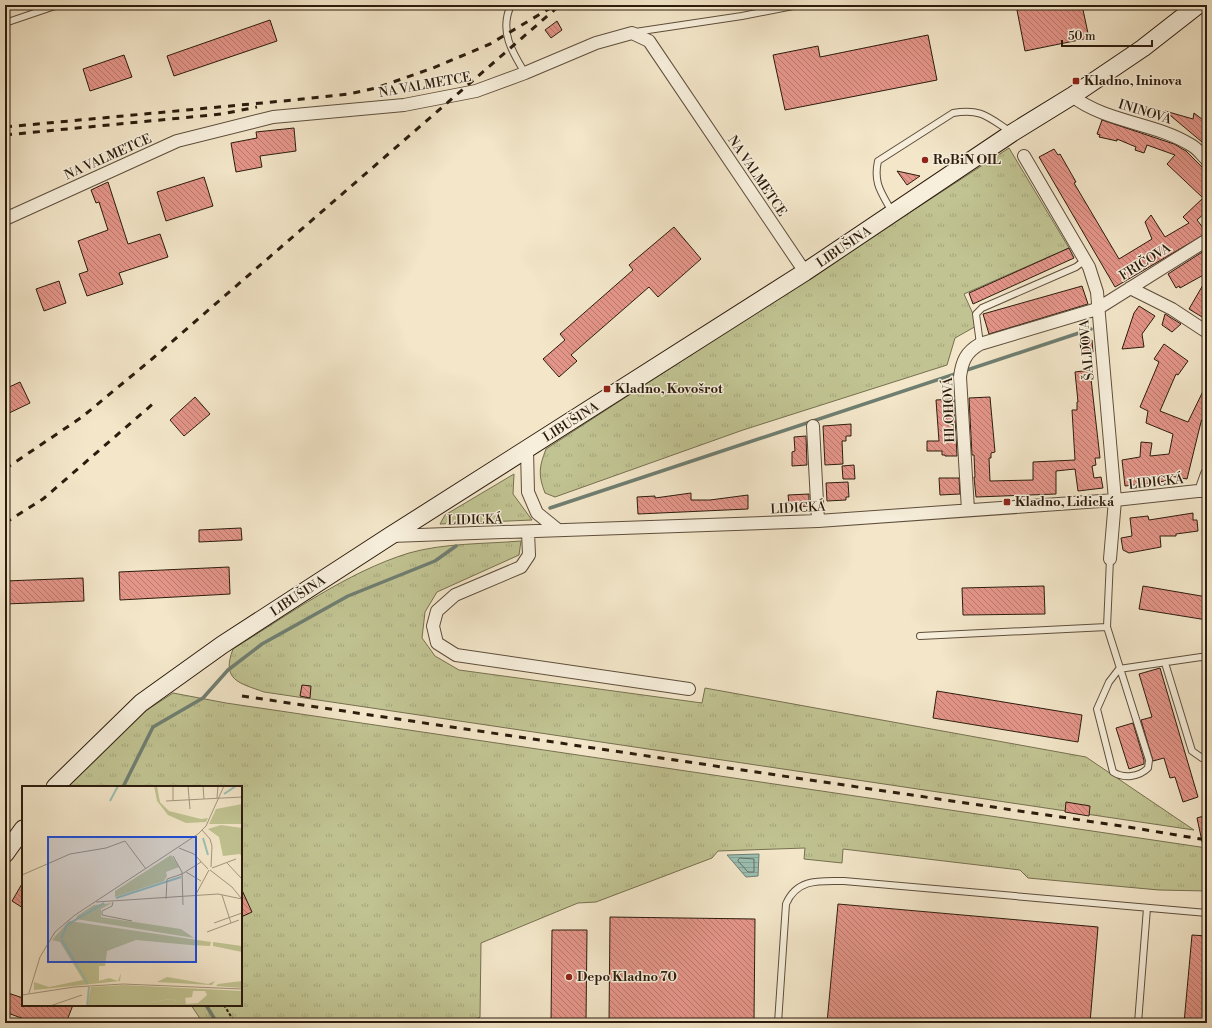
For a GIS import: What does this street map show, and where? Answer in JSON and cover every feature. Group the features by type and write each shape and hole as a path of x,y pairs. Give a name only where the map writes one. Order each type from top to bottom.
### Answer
{"main road":[{"name":"LIBUŠINA","path":"56,786 141,703 222,645 390,536 806,272 1012,133 1072,96 1143,48 1198,5"},
{"path":"5,854 22,831"}],"street":[{"name":"NA VALMETCE","path":"5,219 177,141 274,117 404,105 456,96 476,91 525,73 596,43 632,32 649,40 806,272"},
{"name":"ININOVA","path":"1072,96 1086,107 1110,116 1171,134 1193,146 1207,160"},
{"name":"ŠALDOVA","path":"1024,156 1089,267 1097,292 1115,500 1110,559"},
{"name":"FRIČOVA","path":"1098,309 1207,240"},
{"path":"1130,288 1172,309 1207,332"},
{"name":"HLOHOVÁ","path":"968,510 960,377 962,363 971,350 980,344 1098,309"},
{"path":"813,426 818,521"},
{"path":"526,450 528,492 537,513 558,530"},
{"path":"1204,491 1207,474"},
{"name":"LIDICKÁ","path":"390,536 818,521 1115,500 1204,491"},
{"path":"528,532 530,555 521,567 455,595 438,611 433,626 438,643 456,655 689,689"}],"lane":[{"path":"5,23 58,5"},
{"path":"511,5 506,36 510,49 525,73"},
{"path":"632,32 742,16 798,5"},
{"path":"893,214 878,186 875,174 878,161 953,113 967,110 979,112 1012,133"},
{"path":"980,344 976,314 982,308 1076,267 1085,260"},
{"path":"1110,559 1107,628 1119,669 1149,760 1148,768 1144,772 1128,777 1119,776 1113,772 1097,709 1109,682 1119,669 1201,657 1207,658"},
{"path":"920,636 1107,628"},
{"path":"1166,663 1192,750 1202,758 1207,758"},
{"path":"778,1023 786,904 790,894 802,885 820,881 844,881 1207,913"},
{"path":"1138,1023 1147,908"}],"path":[{"path":"225,1006 235,1023"}],"green space":[{"path":"1009,148 1069,248 964,294 978,325 955,338 947,365 743,430 555,497 545,493 541,481 540,471 546,449"},
{"path":"514,474 513,494 532,520 440,524 445,515"},
{"path":"521,541 519,555 437,592 425,612 422,638 435,656 459,670 702,703 705,688 1086,757 1194,830 264,692 240,683 231,674 229,668 233,649 318,595 363,571 409,553 436,547"},
{"path":"173,693 226,703 1207,848 1207,891 1159,890 1028,878 1020,870 843,849 842,863 804,859 805,848 718,851 712,858 596,902 578,903 481,943 480,1017 465,1023 203,1023 192,1006 242,1006 242,786 67,786 144,712"}],"water":[{"path":"759,854 758,876 746,877 727,855"}],"building":[{"path":"1016,5 1082,5 1089,38 1025,51"},
{"path":"270,20 277,41 174,76 167,56"},
{"path":"557,21 562,30 551,38 545,30"},
{"path":"928,35 937,80 785,110 773,55 818,46 820,57"},
{"path":"124,55 132,77 90,91 83,69"},
{"path":"1165,111 1193,119 1194,113 1207,123 1207,135 1202,142"},
{"path":"1102,120 1174,144 1186,151 1207,172 1207,211 1197,220 1207,233 1115,287 1039,157 1054,149 1058,155 1060,154 1076,182 1074,183 1119,259 1152,239 1145,222 1151,215 1165,237 1189,223 1183,217 1203,198 1167,164 1175,155 1147,145 1144,153 1135,150 1136,147 1117,139 1117,141 1099,137 1100,135 1097,134"},
{"path":"294,128 296,151 260,156 262,167 236,172 231,143 257,138 256,132"},
{"path":"897,171 920,176 907,185"},
{"path":"204,177 213,206 166,221 157,192"},
{"path":"108,182 128,244 160,234 168,257 119,273 123,284 87,296 79,274 88,271 78,241 108,230 99,202 96,203 91,190"},
{"path":"674,227 701,259 658,297 649,287 571,355 577,361 559,377 543,359 565,340 560,334 633,270 629,265"},
{"path":"1069,248 1074,258 973,304 969,293"},
{"path":"1207,249 1207,273 1180,288 1179,286 1176,288 1168,274"},
{"path":"1207,278 1207,320 1189,309"},
{"path":"59,281 66,303 44,311 36,289"},
{"path":"1082,286 1088,304 989,334 983,314"},
{"path":"1139,306 1155,316 1142,334 1144,347 1122,349 1134,313"},
{"path":"1165,314 1181,324 1172,332 1162,325"},
{"path":"1092,340 1093,352 1081,353 1080,341"},
{"path":"1164,344 1188,361 1178,375 1176,374 1160,411 1188,422 1207,383 1207,410 1201,422 1187,479 1165,475 1166,481 1125,486 1122,460 1140,457 1141,442 1152,443 1150,456 1169,454 1173,434 1146,423 1148,411 1140,407 1159,362 1154,359"},
{"path":"1090,370 1100,458 1095,458 1096,465 1092,466 1094,478 1101,477 1103,488 1078,491 1075,469 1056,471 1056,494 976,497 969,398 990,397 995,452 991,453 991,458 989,458 990,481 1033,480 1033,462 1075,460 1072,410 1077,410 1078,402 1075,372"},
{"path":"20,382 30,403 5,415 5,389"},
{"path":"195,397 210,414 184,436 170,420"},
{"path":"954,399 957,456 942,455 942,451 927,451 927,441 939,441 936,400"},
{"path":"851,424 851,436 846,436 846,441 842,441 843,464 825,465 823,426"},
{"path":"806,436 807,465 792,466 792,452 795,451 794,437"},
{"path":"854,465 855,479 843,479 842,466"},
{"path":"939,478 959,478 960,494 940,495"},
{"path":"848,482 849,497 846,497 846,500 827,501 826,483"},
{"path":"691,493 691,500 710,500 748,495 748,509 638,514 637,497 655,496 655,498"},
{"path":"809,494 809,506 792,507 792,504 789,504 788,495"},
{"path":"1193,513 1193,520 1197,520 1198,531 1176,534 1176,536 1160,536 1161,547 1129,553 1123,550 1121,538 1132,536 1130,518 1148,516 1149,520"},
{"path":"241,528 242,540 199,542 199,530"},
{"path":"229,567 230,594 120,600 119,572"},
{"path":"83,578 84,601 5,604 5,581"},
{"path":"1044,586 1045,614 963,615 962,588"},
{"path":"1143,586 1207,597 1207,620 1139,609"},
{"path":"1160,668 1198,797 1183,802 1175,777 1170,778 1164,758 1153,761 1141,720 1152,717 1139,674"},
{"path":"302,685 311,686 310,698 300,696"},
{"path":"937,691 1082,715 1078,742 933,718"},
{"path":"1133,723 1144,764 1129,769 1116,728"},
{"path":"1066,802 1090,806 1089,816 1065,812"},
{"path":"1207,815 1207,846 1203,846 1197,818"},
{"path":"22,884 22,907 12,901"},
{"path":"242,890 252,912 242,917"},
{"path":"838,904 1098,927 1090,1023 827,1023"},
{"path":"610,917 755,919 754,1023 609,1023"},
{"name":"Depo Kladno 70","path":"552,930 587,930 586,1023 551,1023"},
{"path":"1192,935 1207,936 1207,1023 1184,1023"},
{"path":"5,992 22,998 22,1006 73,1006 66,1023 35,1023 5,1012"}],"waterway":[{"path":"550,508 1091,329"},
{"path":"124,786 153,727 203,698 228,670 262,644 348,596 435,561 456,546"},
{"path":"207,1006 217,1023"}],"railway":[{"path":"5,469 82,417 152,359 560,5"},
{"path":"5,127 349,94 376,88 433,68 490,44 552,7"},
{"path":"5,135 222,114 257,107"},
{"path":"5,523 43,499 155,402"},
{"path":"242,696 1207,840"}],"place":[{"name":"Kladno, Ininova","path":"1076,81"},
{"name":"RoBiN OIL","path":"925,160"},
{"name":"Kladno, Kovošrot","path":"607,389"},
{"name":"Kladno, Lidická","path":"1007,502"},
{"name":"Depo Kladno 70","path":"569,977"}]}
